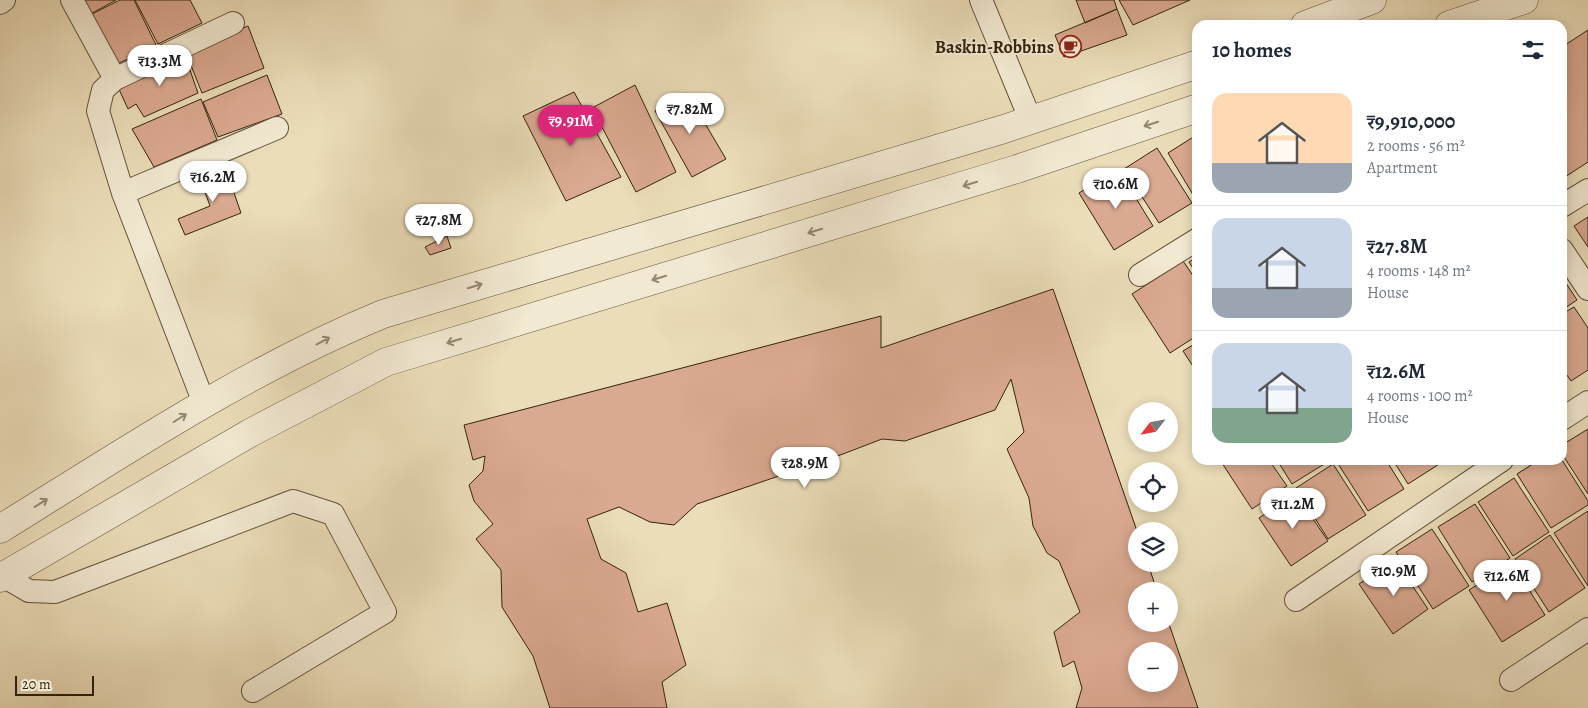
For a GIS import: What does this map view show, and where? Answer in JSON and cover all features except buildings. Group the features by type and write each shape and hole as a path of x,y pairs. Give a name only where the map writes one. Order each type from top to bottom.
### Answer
{"street":[{"path":"0,2 4,0"},
{"path":"72,0 115,79"},
{"path":"981,0 1031,121"},
{"path":"1318,20 1372,0"},
{"path":"1467,20 1524,0"},
{"path":"204,403 123,193 98,111 103,90 115,79 234,23"},
{"path":"0,529 204,403 338,333 382,314 1004,130 1192,66"},
{"path":"2,577 250,433 386,362 1017,169 1192,110"},
{"path":"123,193 277,128"},
{"path":"1004,130 1017,169"},
{"path":"1567,203 1588,190"},
{"path":"1140,275 1192,243"},
{"path":"1567,258 1588,289"},
{"path":"1567,416 1588,402"},
{"path":"1296,600 1495,465"},
{"path":"2,577 29,591 55,592 293,501 333,514 385,612 253,691"},
{"path":"1511,680 1588,630"}],"place":[{"name":"Baskin-Robbins","path":"1070,47"}]}
